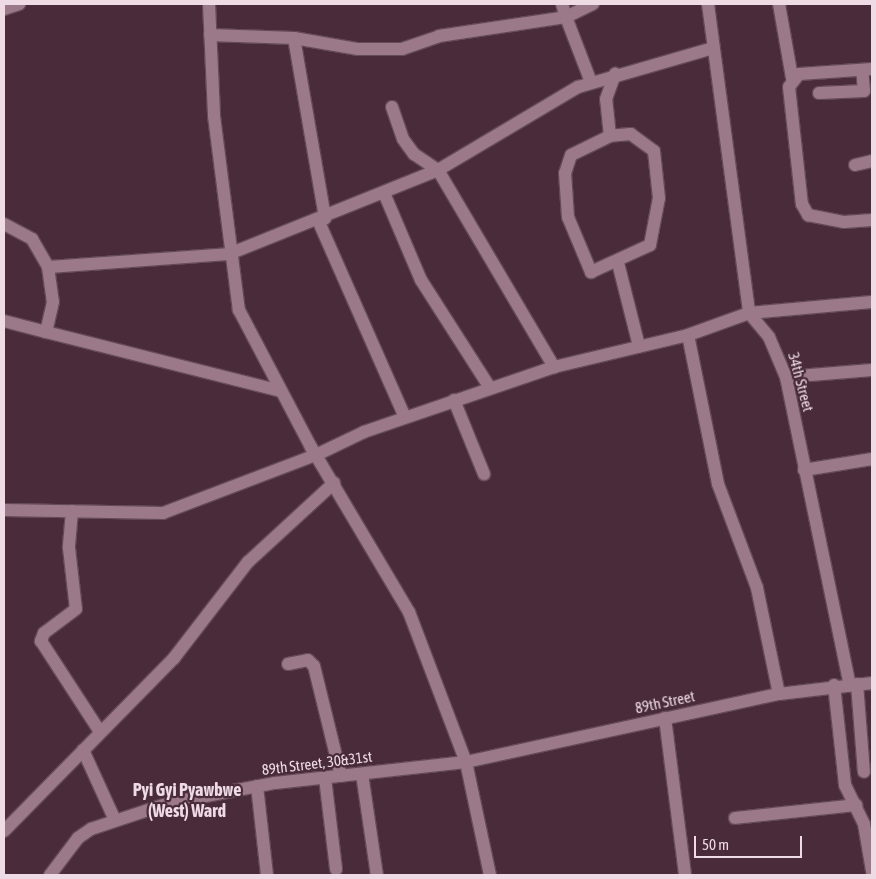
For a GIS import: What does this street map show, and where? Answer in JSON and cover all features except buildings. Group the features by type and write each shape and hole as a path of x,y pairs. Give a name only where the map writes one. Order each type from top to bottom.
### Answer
{"street":[{"path":"4,9 19,4"},
{"path":"208,4 229,254 239,310 316,455 409,612 466,762 490,875"},
{"path":"562,4 591,82"},
{"path":"210,35 294,38 358,49 402,49 439,36 566,17 593,4"},
{"path":"708,4 749,313"},
{"path":"779,4 792,78 792,118 802,204 808,215 844,222 872,220"},
{"path":"294,38 322,219 405,418"},
{"path":"48,267 229,254 322,219 438,170 591,82 713,48"},
{"path":"792,78 867,69 868,91 819,93"},
{"path":"610,136 606,99 615,74"},
{"path":"392,107 409,146 438,170 554,367"},
{"path":"630,134 646,142 654,151 658,173 659,198 650,245 618,262 596,272 587,268 568,217 565,173 571,155 610,136 630,134"},
{"path":"855,165 872,160"},
{"path":"384,193 421,280 490,388"},
{"path":"4,224 32,239 48,267 53,302 46,332"},
{"path":"618,262 639,346"},
{"path":"4,510 163,513 316,455 405,418 554,367 688,335 749,313 872,302"},
{"name":"34th Street","path":"749,313 769,336 786,377 804,470 853,684 864,772"},
{"path":"4,321 281,391"},
{"path":"688,335 718,484 756,588 778,694"},
{"path":"786,377 872,370"},
{"path":"454,400 484,474"},
{"path":"804,470 872,459"},
{"path":"4,831 174,658 248,562 334,483"},
{"path":"72,510 69,548 76,609 44,633 41,641 100,732"},
{"path":"288,664 308,660 314,666 342,776"},
{"name":"89th Street","path":"466,762 778,694 834,685 872,682"},
{"path":"834,685 845,785 856,805 872,871"},
{"path":"665,718 685,875"},
{"path":"83,750 114,818"},
{"name":"89th Street, 30&31st","path":"50,875 78,838 114,818 257,786 466,762"},
{"path":"362,774 377,875"},
{"path":"325,778 336,869"},
{"path":"257,786 267,875"},
{"path":"735,818 856,805"}],"district":[{"name":"Pyi Gyi Pyawbwe (West) Ward","path":"187,801"}]}
